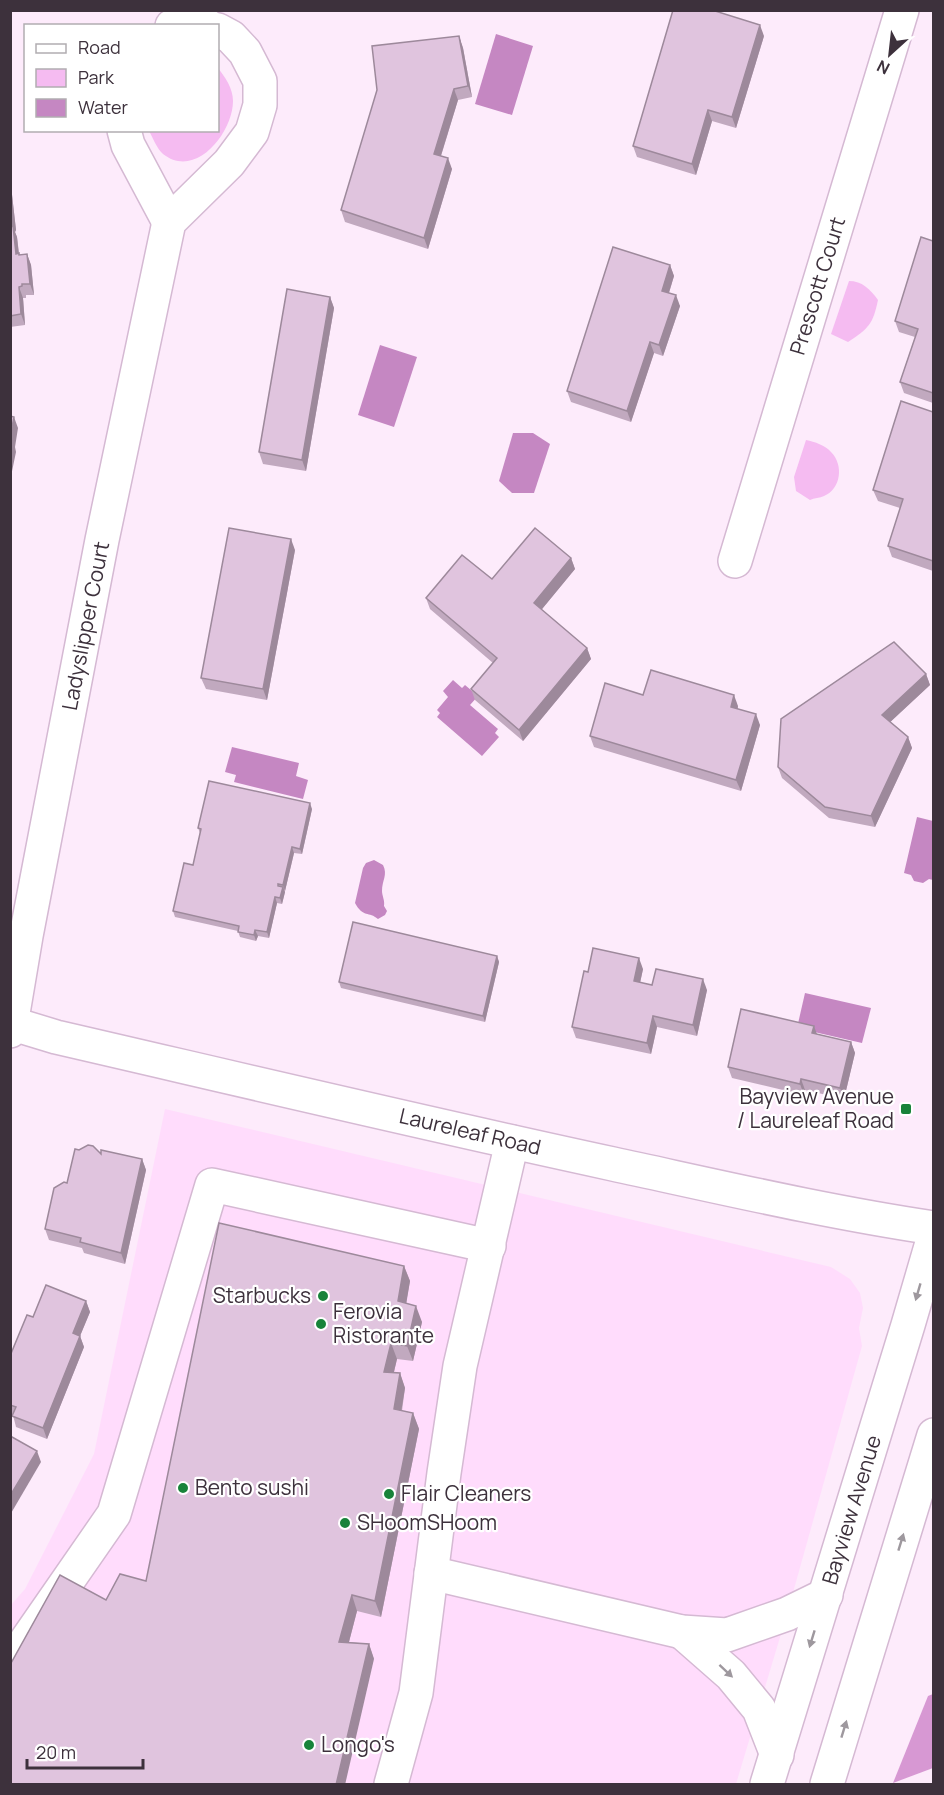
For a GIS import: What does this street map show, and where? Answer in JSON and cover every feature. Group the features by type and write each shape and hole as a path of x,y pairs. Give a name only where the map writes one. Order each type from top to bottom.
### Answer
{"street":[{"name":"Prescott Court","path":"735,561 902,10"},
{"path":"179,24 186,22 197,24"},
{"path":"125,132 128,145 168,222 229,163 252,132 260,105 260,81 245,52 231,36 219,30"},
{"name":"Ladyslipper Court","path":"11,1026 26,936 102,540 168,222"},
{"name":"Laureleaf Road","path":"11,1026 512,1142 800,1205 870,1219 933,1228"},
{"path":"391,1785 416,1693 460,1366 512,1142"},
{"path":"10,1664 114,1514 212,1185 489,1246"},
{"name":"Bayview Avenue","path":"772,1770 933,1236"},
{"path":"826,1785 933,1435"},
{"path":"431,1573 682,1632 727,1635 787,1614 826,1595"},
{"path":"682,1632 731,1675 759,1709 772,1770"}],"shaded area":[{"path":"165,1109 831,1267 850,1279 860,1293 863,1308 859,1328 862,1346 787,1614 736,1784 11,1784 11,1605 25,1589 94,1454"},
{"path":"933,1694 933,1768 893,1783 928,1696"}],"green space":[{"path":"219,69 233,96 227,126 220,138 200,157 188,161 175,160 163,154 150,132 219,132"},
{"path":"849,281 865,286 878,300 869,325 848,342 831,334"},
{"path":"806,440 820,444 829,450 838,463 839,470 837,482 830,493 810,500 796,491 794,477"}],"water":[{"path":"496,34 533,46 512,115 475,104"},
{"path":"380,345 417,357 394,427 358,415"},
{"path":"513,433 533,433 550,444 534,493 512,493 499,481"},
{"path":"453,680 462,688 465,685 478,696 470,705 498,729 495,733 499,737 482,756 437,717 440,713 437,710 448,697 443,691"},
{"path":"232,747 299,763 296,776 308,780 303,799 234,782 236,775 225,772"},
{"path":"917,817 933,821 933,880 929,879 923,883 914,881 911,875 904,873"},
{"path":"374,860 383,865 385,872 382,891 387,911 378,919 363,913 355,903 363,868 366,863"},
{"path":"805,993 871,1008 862,1043 797,1028"}],"building":[{"path":"673,10 712,10 760,25 732,117 708,110 692,164 633,146"},
{"path":"459,36 468,86 454,89 434,154 448,158 424,238 341,210 377,90 372,46"},
{"path":"13,226 16,254 27,254 30,284 22,284 19,287 21,314 10,316 10,227"},
{"path":"921,237 933,241 933,393 900,382 918,329 895,321"},
{"path":"613,247 670,265 662,291 676,295 659,345 650,342 627,411 567,391"},
{"path":"287,289 330,297 302,460 259,452"},
{"path":"901,401 933,412 933,561 888,546 903,499 873,490"},
{"path":"10,416 14,417 10,437"},
{"path":"229,528 291,539 263,689 201,678"},
{"path":"535,528 571,558 534,603 587,648 519,730 471,689 497,658 426,598 462,555 492,579"},
{"path":"894,642 926,674 882,715 908,737 871,816 825,807 778,767 781,719"},
{"path":"651,670 734,695 731,707 756,714 736,780 590,736 605,683 643,695"},
{"path":"209,781 310,803 300,849 292,847 283,885 278,884 283,887 280,898 275,897 267,932 255,930 254,935 238,932 239,926 173,911 184,863 193,865 201,829 198,828"},
{"path":"353,922 497,956 483,1016 339,982"},
{"path":"593,948 639,958 634,981 652,985 656,969 703,979 693,1025 653,1016 647,1043 572,1027 584,971 588,972"},
{"path":"741,1009 814,1026 812,1033 851,1042 840,1088 801,1079 800,1084 728,1067"},
{"path":"88,1145 93,1146 101,1154 101,1150 142,1159 121,1253 80,1242 81,1238 45,1229 54,1188 64,1182 67,1183 75,1149 79,1150"},
{"path":"219,1223 404,1266 398,1301 416,1306 407,1346 391,1343 384,1372 400,1373 394,1409 413,1413 375,1601 352,1595 339,1642 369,1644 336,1785 10,1785 10,1665 60,1575 106,1600 120,1574 146,1581"},
{"path":"46,1285 86,1301 73,1333 80,1336 43,1428 12,1416 16,1407 10,1405 10,1356 27,1315 33,1317"},
{"path":"12,1437 37,1451 10,1496 10,1439"}],"place":[{"name":"Bayview Avenue / Laureleaf Road","path":"906,1109"},
{"name":"Starbucks","path":"323,1296"},
{"name":"Ferovia Ristorante","path":"321,1324"},
{"name":"Bento sushi","path":"183,1488"},
{"name":"Flair Cleaners","path":"389,1494"},
{"name":"SHoomSHoom","path":"345,1523"},
{"name":"Longo's","path":"309,1745"}]}
